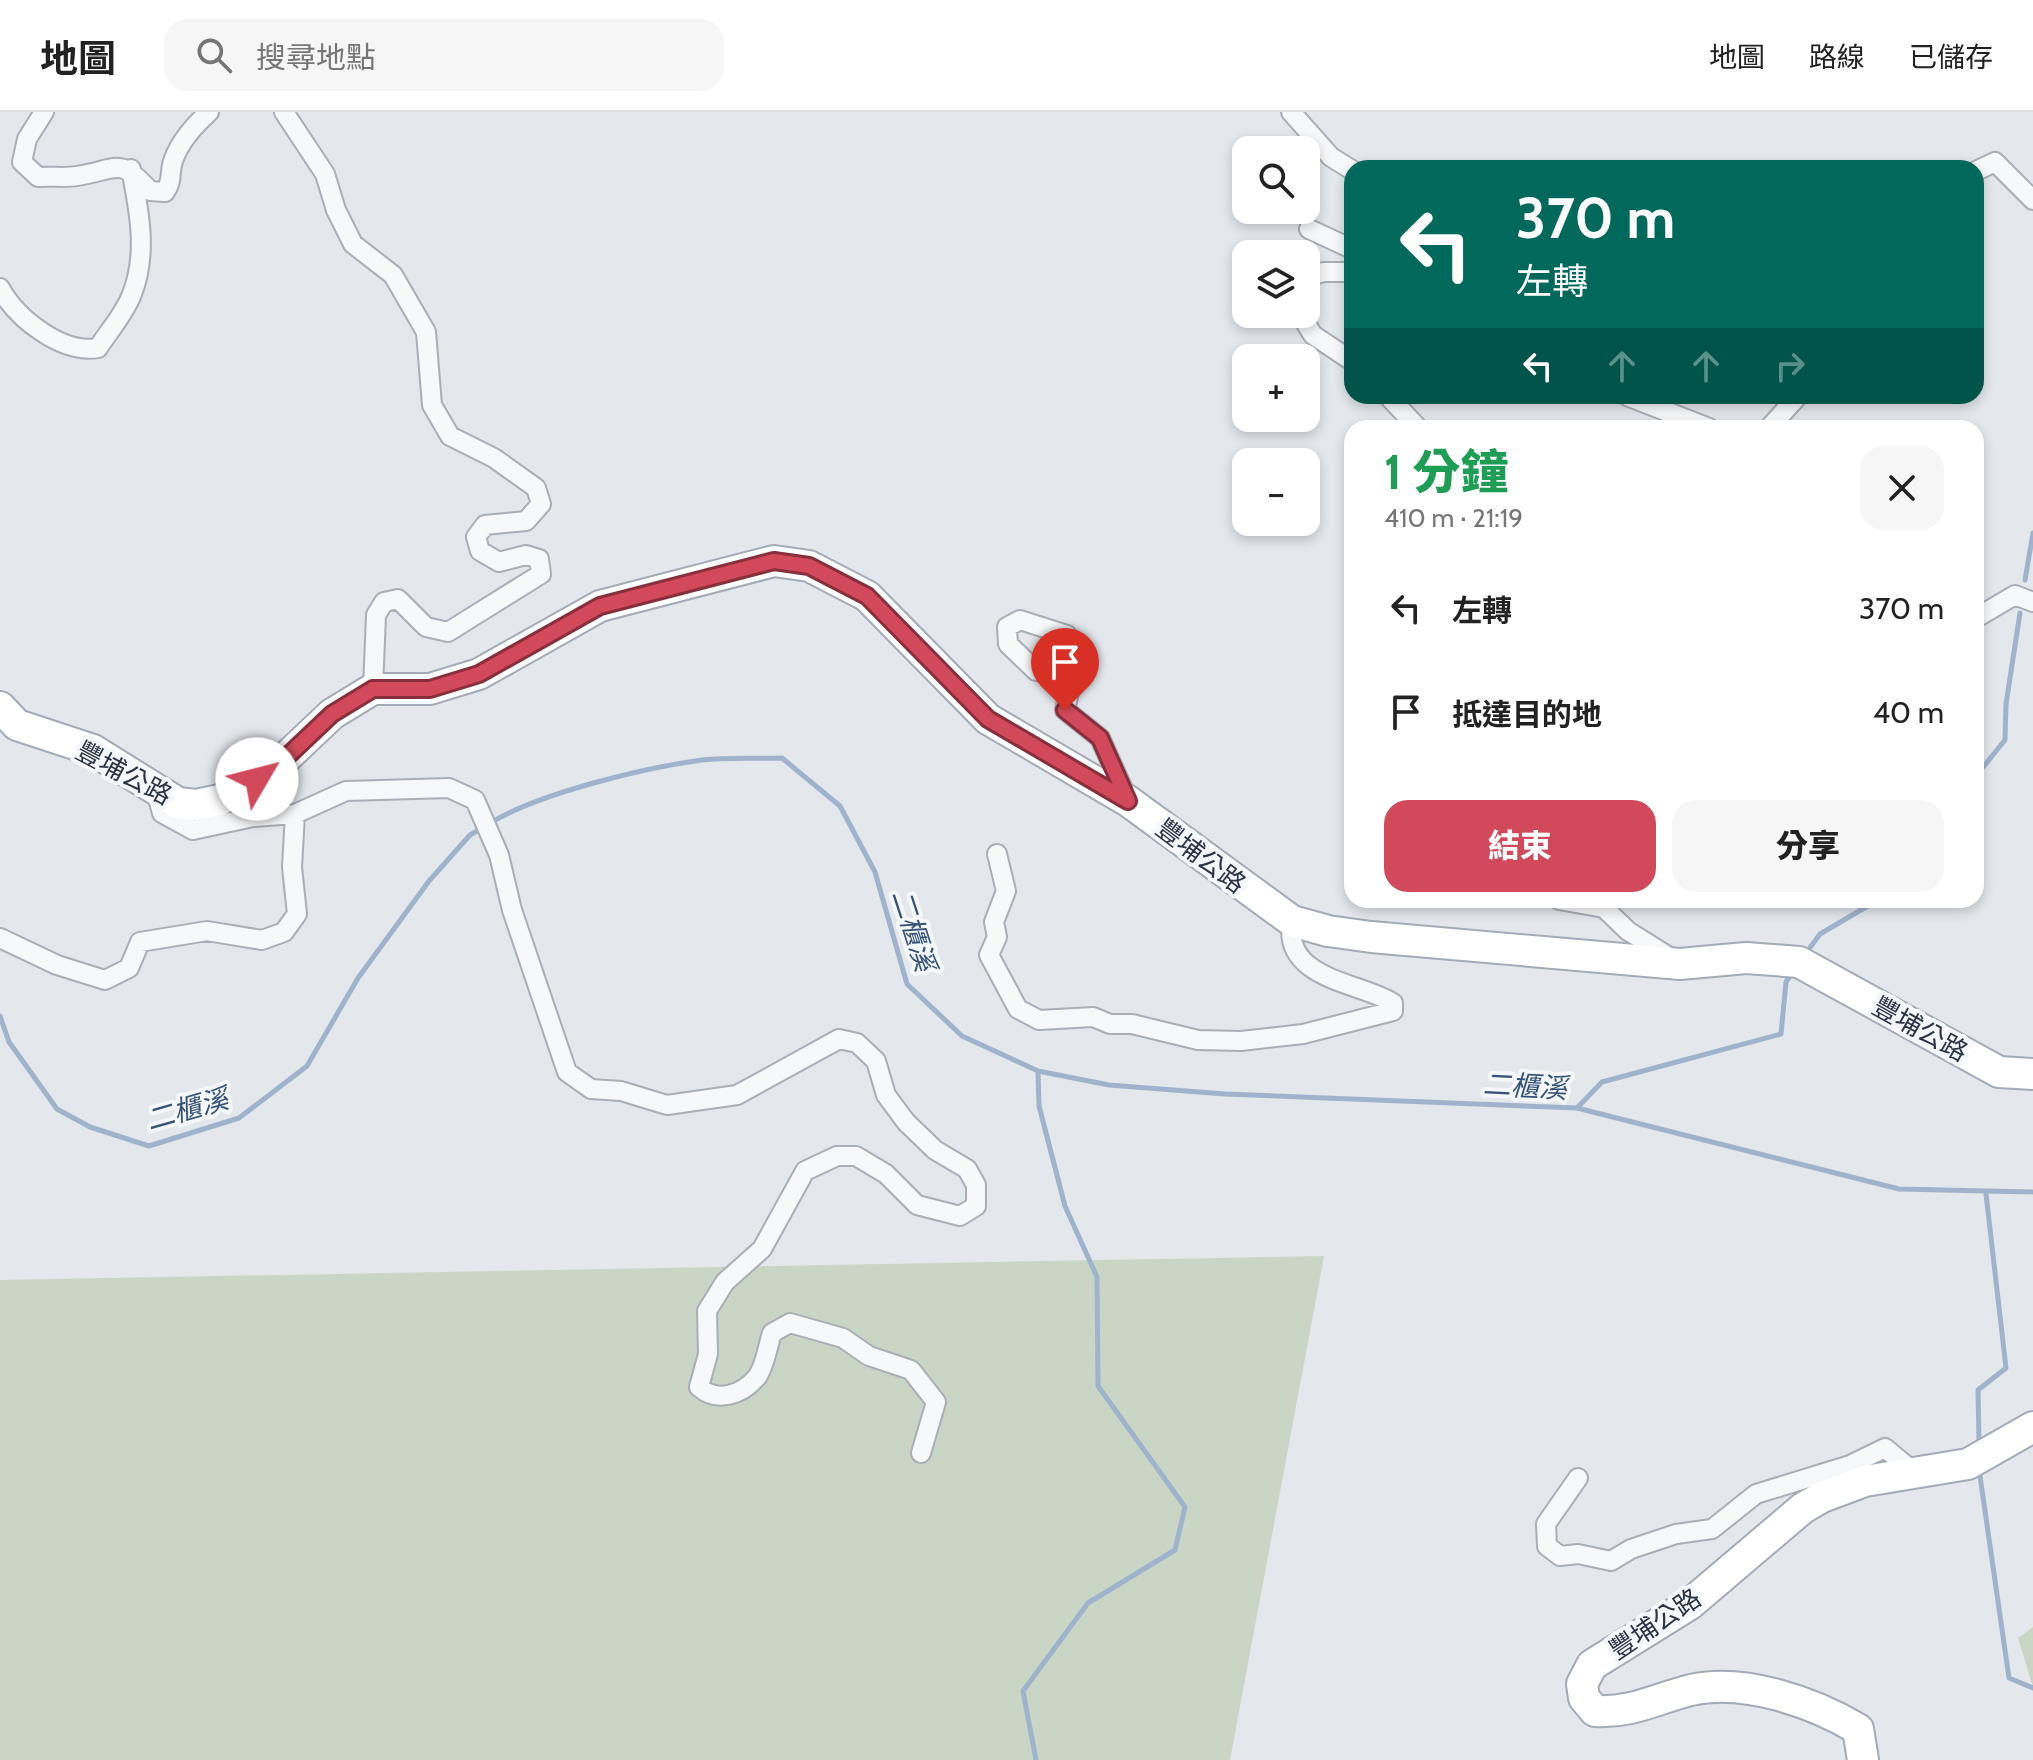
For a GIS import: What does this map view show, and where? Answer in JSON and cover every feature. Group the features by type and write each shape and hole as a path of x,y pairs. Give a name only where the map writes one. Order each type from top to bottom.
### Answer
{"main road":[{"name":"豐埔公路","path":"0,707 17,725 93,750 178,803 220,800 275,768 332,714 373,689 430,689 479,674 600,606 774,561 809,566 867,596 988,719 1128,801 1292,921 1328,931 1371,937 1680,964 1746,958 1805,965 1999,1072 2033,1074"},
{"name":"豐埔公路","path":"1863,1760 1858,1729 1838,1717 1754,1689 1694,1690 1623,1712 1595,1711 1584,1698 1582,1684 1592,1665 1690,1604 1803,1508 1865,1481 1968,1464 2033,1427"}],"street":[{"path":"44,112 27,139 22,162 38,177 77,176 116,165 131,169 150,191 165,192 172,183 173,162 189,131 209,112"},
{"path":"284,112 325,174 353,244 393,275 426,332 432,405 450,436 494,458 536,488 541,504 526,521 485,525 476,537 480,551 499,562 526,555 539,559 541,574 528,583 448,632 426,627 398,599 384,602 376,615 373,689"},
{"path":"1291,112 1331,157 1344,165"},
{"path":"1984,167 1995,162 2033,200"},
{"path":"0,288 8,302 36,327 81,351 98,348 132,296 141,259 140,212 131,169"},
{"path":"1309,229 1344,245"},
{"path":"1320,273 1344,272"},
{"path":"1309,328 1313,335 1344,356"},
{"path":"1396,404 1410,420"},
{"path":"1648,404 1688,420"},
{"path":"1776,420 1791,404"},
{"path":"1984,613 2015,595 2033,602"},
{"path":"1067,635 1020,620 1007,627 1008,644 1036,671 1074,670 1065,710 1100,738 1128,801"},
{"path":"155,788 162,813 193,830 253,817 295,814 346,791 449,788 475,800 499,855 512,910 567,1072 591,1089 621,1091 667,1105 737,1095 839,1039 857,1043 876,1061 886,1095 906,1122 935,1150 967,1169 976,1185 976,1206 960,1216 917,1205 886,1174 856,1156 837,1156 805,1171 762,1249 725,1282 707,1311 708,1354 699,1387 707,1395 721,1398 735,1393 757,1376 772,1333 790,1323 843,1338 869,1356 911,1370 936,1402 921,1453"},
{"path":"0,938 57,965 105,980 129,968 140,942 207,931 262,940 284,932 297,914 292,867 295,814"},
{"path":"997,854 1006,891 994,922 997,937 989,955 1018,1009 1039,1020 1093,1017 1110,1024 1132,1024 1198,1040 1241,1041 1303,1034 1393,1011 1393,1003 1383,997 1336,984 1303,961 1290,934 1292,921"},
{"path":"1604,908 1628,931 1680,964"},
{"path":"1578,1478 1546,1524 1547,1546 1560,1556 1578,1554 1611,1561 1631,1549 1676,1534 1712,1529 1756,1494 1835,1470 1885,1448 1914,1472"}],"green space":[{"path":"1324,1256 1230,1760 0,1760 0,1280"},
{"path":"2033,1627 2033,1687 2018,1638"}],"waterway":[{"path":"2025,580 2033,533"},
{"path":"1984,766 2005,740 2006,704 2020,613"},
{"name":"二櫃溪","path":"490,823 563,792 651,769 712,759 782,758 840,806 875,872 907,984 962,1036 1038,1071 1109,1085 1225,1094 1577,1108 1899,1189 2033,1192"},
{"name":"二櫃溪","path":"0,1016 9,1042 57,1109 90,1127 149,1146 239,1118 307,1066 358,978 429,881 470,835 482,828"},
{"path":"1809,949 1820,934 1864,908"},
{"path":"1577,1108 1602,1082 1781,1034 1786,982 1790,976"},
{"path":"1036,1760 1023,1691 1088,1603 1175,1550 1185,1507 1098,1386 1097,1277 1065,1206 1039,1106 1038,1071"},
{"path":"1979,1441 1978,1390 2006,1368 1986,1194"},
{"path":"1980,1476 2009,1678 2033,1688"}],"route":[{"path":"257,779 275,768 332,714 373,689 430,689 479,674 600,606 774,561 809,566 867,596 988,719 1128,801 1100,738 1065,710"}]}
